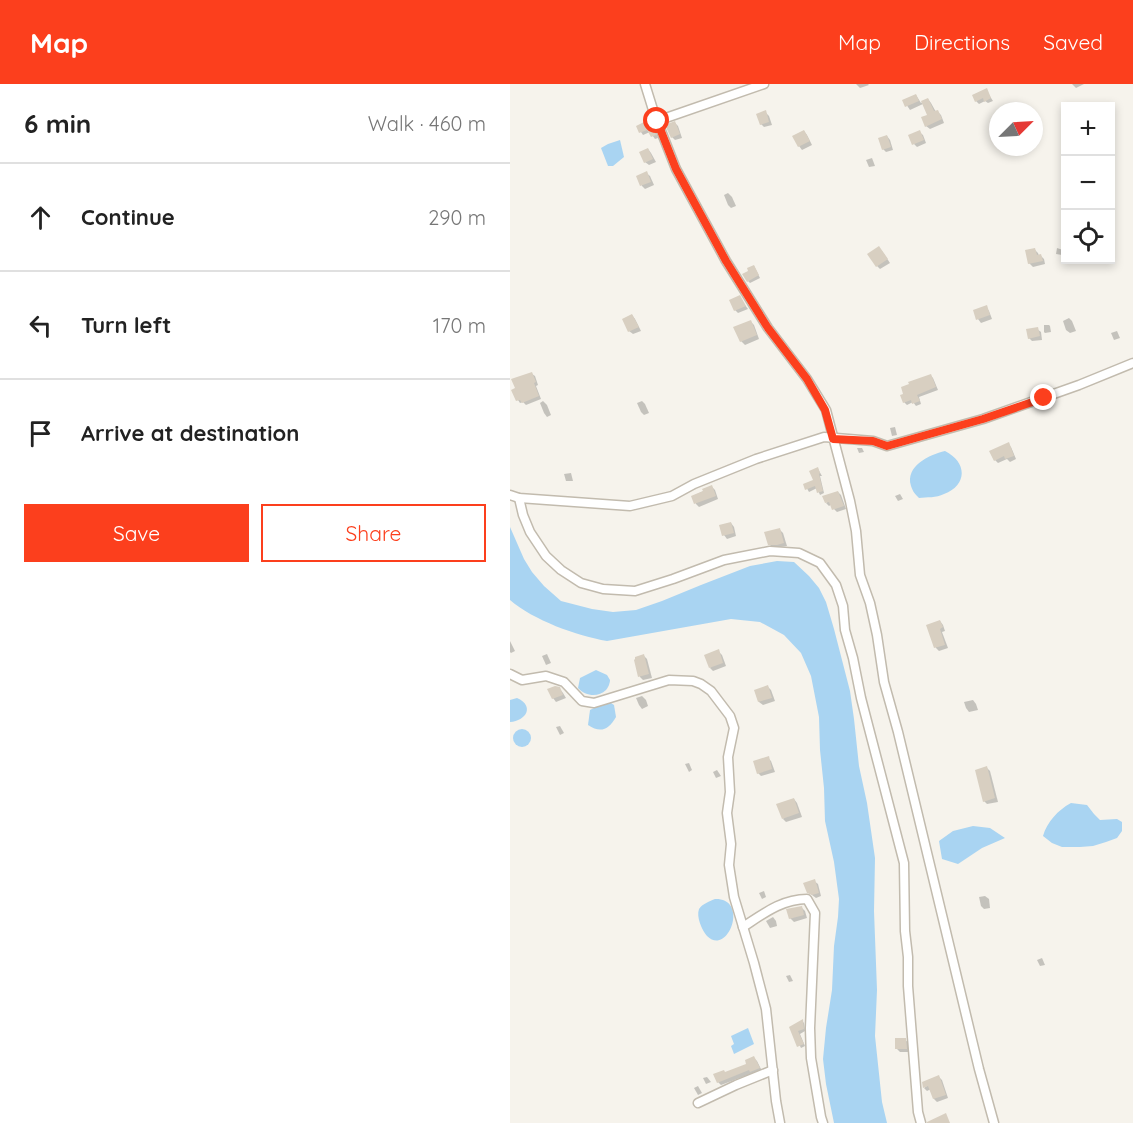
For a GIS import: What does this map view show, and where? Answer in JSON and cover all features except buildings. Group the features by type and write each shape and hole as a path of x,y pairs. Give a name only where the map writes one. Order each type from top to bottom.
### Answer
{"street":[{"path":"645,84 676,169 726,261 768,328 807,379 825,410 850,501 856,531 860,575 870,603 877,634 884,682 994,1123"},
{"path":"657,121 764,84"},
{"path":"510,495 519,498 630,506 672,496 694,484 756,459 824,437 873,441 887,446 983,419 1133,363"},
{"path":"519,498 530,532 546,556 572,578 603,590 635,591 724,560 770,551 799,553 820,563 836,585 843,606 845,630 861,698 904,863 908,986 918,1112 921,1123"},
{"path":"510,674 522,680 546,676 564,682 582,701 594,703 669,680 693,681 711,691 730,716 734,728 728,757 730,792 727,813 731,844 729,865 734,897 766,1009 780,1123"},
{"path":"743,927 769,910 794,899 807,899 815,913 810,1028 814,1074 820,1117 823,1123"},
{"path":"698,1103 773,1070"}],"water":[{"path":"620,140 624,157 613,166 608,166 601,148"},
{"path":"945,451 958,461 962,473 961,479 952,490 944,494 919,498 914,493 910,479 915,467 932,455"},
{"path":"510,527 524,559 544,586 561,601 592,609 613,612 636,610 750,566 777,561 794,562 819,588 826,602 850,691 859,766 875,858 874,911 877,990 875,1036 882,1102 887,1123 834,1123 826,1084 823,1059 832,990 839,899 825,821 819,717 811,676 801,653 784,635 760,622 731,619 607,641 556,626 531,614 510,600"},
{"path":"596,670 607,675 610,680 608,687 599,694 584,693 578,688 580,678"},
{"path":"517,698 526,705 526,713 520,719 510,722 510,700"},
{"path":"604,703 614,705 616,717 604,729 593,728 588,725 590,710"},
{"path":"518,729 526,729 531,734 529,745 518,747 513,742 513,734"},
{"path":"1071,803 1087,805 1100,820 1117,819 1122,822 1122,831 1117,838 1093,846 1062,847 1052,843 1043,836 1047,826 1062,809"},
{"path":"973,826 990,828 1005,838 982,848 958,864 942,859 939,841 953,831"},
{"path":"715,899 726,901 731,907 733,916 728,933 722,939 715,940 707,936 703,930 698,912 702,906"},
{"path":"748,1028 754,1044 734,1054 731,1036"}],"route":[{"path":"657,121 676,169 726,261 768,328 807,379 825,410 833,439 873,441 887,446 983,419 1044,398"}]}
